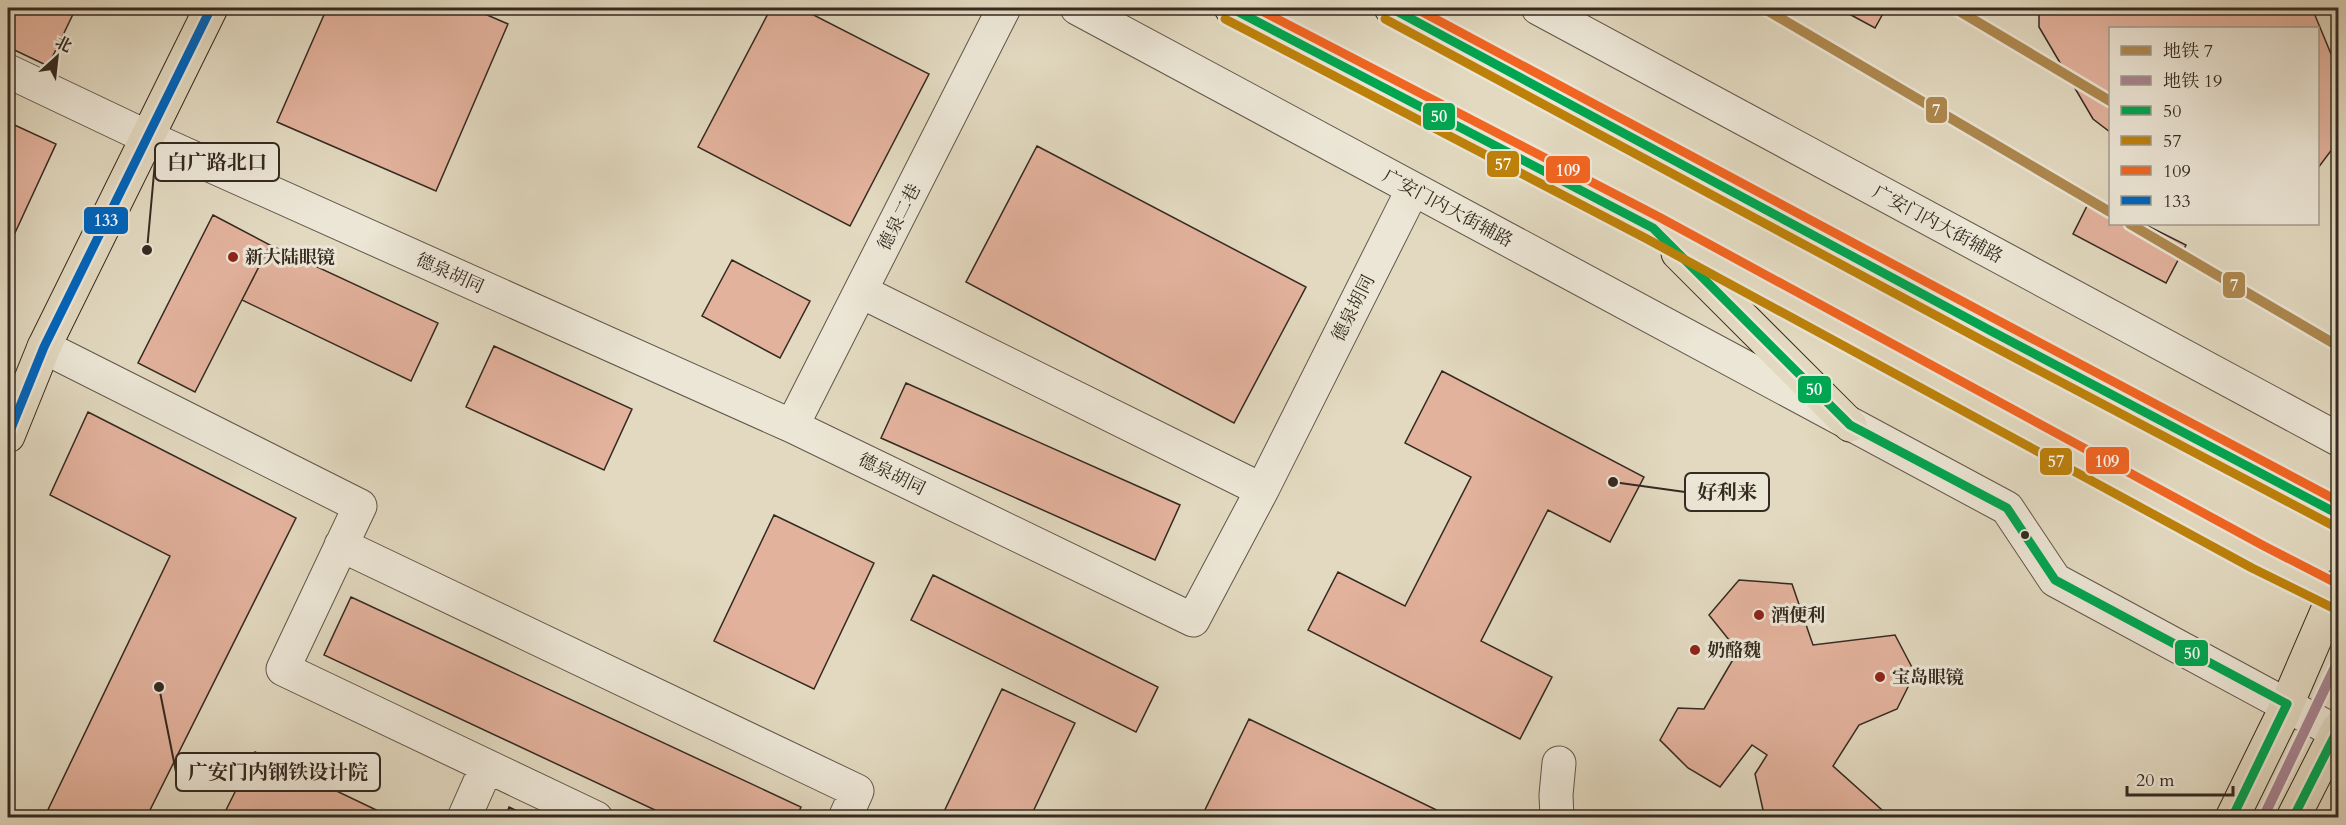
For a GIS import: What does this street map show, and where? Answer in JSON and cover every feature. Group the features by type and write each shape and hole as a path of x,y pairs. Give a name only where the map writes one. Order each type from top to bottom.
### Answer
{"main road":[{"path":"8,436 44,347 211,8"},
{"path":"1231,8 1653,228 2258,556 2337,593 2232,818"},
{"path":"1391,8 1993,332 2338,514"},
{"path":"1653,228 1850,425"},
{"path":"2293,818 2338,732"}],"street":[{"name":"德泉二巷","path":"792,426 862,292 1004,8"},
{"name":"广安门内大街辅路","path":"1077,8 2007,508 2055,579 2287,704"},
{"name":"广安门内大街辅路","path":"1538,8 2338,440"},
{"name":"德泉胡同","path":"8,71 147,137 792,426 1193,620 1262,490 1413,189"},
{"path":"862,292 1262,490"},
{"path":"44,347 360,506 283,669 596,818"},
{"path":"341,545 857,791 845,818"},
{"path":"2287,704 2338,732"},
{"path":"1557,818 1556,795 1559,763"},
{"path":"464,818 487,766"}],"building":[{"path":"8,8 76,8 48,66 8,47"},
{"path":"327,8 471,8 508,24 436,191 277,122"},
{"path":"771,8 800,8 929,74 850,226 698,147"},
{"path":"1838,8 1886,8 1875,28"},
{"path":"2039,8 2312,8 2338,71 2338,123 2333,148 2319,167 2319,27 2109,27 2109,131 2093,119 2039,27"},
{"path":"8,122 56,144 8,248"},
{"path":"1037,146 1306,287 1234,423 966,282"},
{"path":"2092,196 2109,205 2109,225 2146,225 2186,245 2166,283 2073,234"},
{"path":"213,215 270,245 195,392 138,363"},
{"path":"270,245 438,323 411,381 242,300"},
{"path":"732,260 810,301 780,358 702,316"},
{"path":"494,346 632,409 604,470 466,407"},
{"path":"1442,371 1644,477 1610,542 1548,510 1481,641 1552,677 1520,739 1308,630 1338,572 1405,606 1471,477 1405,443"},
{"path":"906,383 1180,505 1155,560 881,438"},
{"path":"88,412 296,518 146,818 44,818 170,556 50,495"},
{"path":"774,515 874,563 814,689 714,641"},
{"path":"933,575 1158,687 1136,732 911,620"},
{"path":"1739,580 1792,584 1813,645 1895,635 1915,673 1897,709 1859,725 1833,766 1891,818 1775,818 1763,810 1755,774 1767,755 1752,745 1720,787 1688,768 1660,740 1678,708 1704,709 1738,651 1709,615"},
{"path":"351,597 801,807 796,818 672,818 324,655"},
{"path":"1002,689 1075,723 1030,818 941,818"},
{"path":"1249,719 1453,818 1201,818"},
{"path":"255,752 393,818 222,818"},
{"path":"509,807 531,818 505,818"}],"metro line":[{"name":"7","path":"1763,8 2109,211"},
{"name":"7","path":"1954,8 2109,100"},
{"name":"7","path":"2132,225 2338,346"},
{"name":"19","path":"2263,818 2338,661"}],"transit line":[{"name":"133","path":"8,436 44,347 211,8"},
{"name":"50","path":"1231,8 1653,228 1850,425 2007,508 2055,580 2287,704 2232,818"},
{"name":"109","path":"1256,8 1659,217 2338,584"},
{"name":"50","path":"1391,8 1993,332 2338,514"},
{"name":"109","path":"1415,8 2338,501"},
{"name":"57","path":"1225,19 1647,239 2252,568 2333,608"},
{"name":"57","path":"1385,19 1987,343 2332,525"},
{"name":"50","path":"2293,818 2338,729"}],"place":[{"name":"白广路北口","path":"147,250"},
{"name":"新大陆眼镜","path":"233,257"},
{"name":"好利来","path":"1613,482"},
{"name":"酒便利","path":"1759,615"},
{"name":"奶酪魏","path":"1695,650"},
{"name":"宝岛眼镜","path":"1880,677"},
{"name":"广安门内钢铁设计院","path":"159,687"}]}
